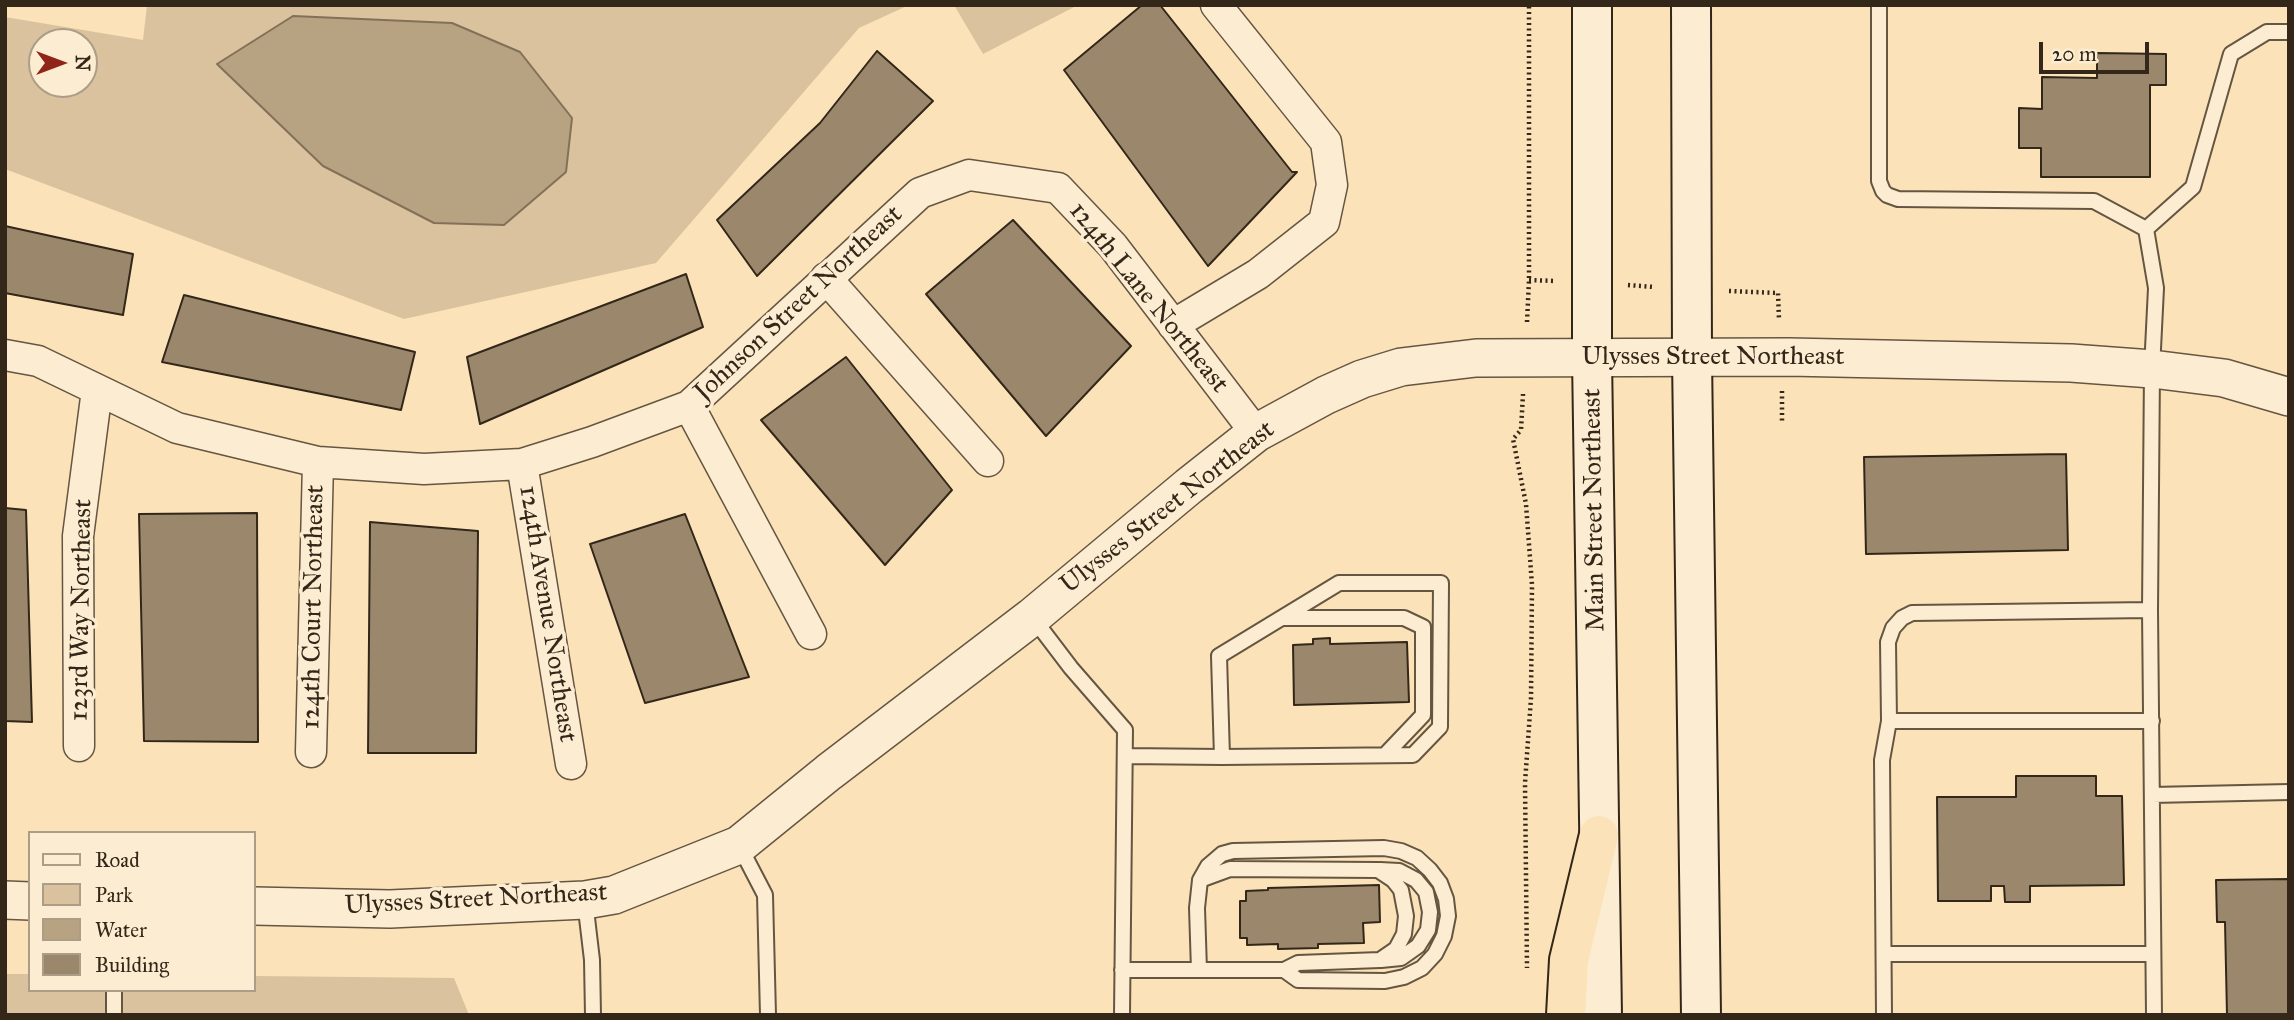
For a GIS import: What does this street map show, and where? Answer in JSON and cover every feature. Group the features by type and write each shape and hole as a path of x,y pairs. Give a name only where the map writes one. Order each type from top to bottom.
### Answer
{"highway":[{"path":"1566,1015 1569,960 1599,835"}],"main road":[{"name":"Main Street Northeast","path":"1592,5 1592,358 1602,1015"},
{"path":"1690,5 1701,1015"}],"street":[{"path":"1174,325 1258,274 1324,222 1332,185 1326,142 1216,5"},
{"name":"Johnson Street Northeast","path":"5,355 38,361 177,428 318,462 424,469 522,464 593,442 689,406 919,193 969,175 986,178"},
{"name":"124th Lane Northeast","path":"986,178 1058,188 1113,246 1256,432"},
{"path":"826,278 988,461"},
{"name":"Ulysses Street Northeast","path":"256,906 390,909 585,900 614,895 739,845 829,772 1032,617 1256,432 1362,379 1401,368 1476,358 1914,359 2071,363 2224,378 2289,397"},
{"name":"123rd Way Northeast","path":"79,746 78,536 97,390"},
{"path":"689,406 810,634"},
{"name":"124th Court Northeast","path":"311,752 318,462"},
{"name":"124th Avenue Northeast","path":"522,464 571,764"},
{"path":"5,900 28,901"}],"lane":[{"path":"1880,5 1879,181 1887,195 1898,199 2094,201 2146,229"},
{"path":"2146,229 2193,187 2231,54 2267,33 2289,33"},
{"path":"2146,229 2156,288 2152,369 2150,610 2154,1015"},
{"path":"1125,756 1222,757 1413,755 1440,727 1441,583 1339,583 1219,656 1222,757"},
{"path":"1884,1015 1882,760 1889,721 1888,642 1893,628 1902,618 1912,613 2150,610"},
{"path":"1032,617 1071,668 1125,730 1122,1015"},
{"path":"1282,618 1404,618 1423,627 1423,715 1385,755"},
{"path":"1889,721 2152,721"},
{"path":"2152,795 2289,792"},
{"path":"739,845 765,895 765,1012"},
{"path":"1199,970 1197,908 1200,880 1208,866 1222,854 1233,851 1384,848 1417,858 1440,883 1448,916 1444,936 1435,954 1422,968 1404,977 1385,981 1298,980 1284,970"},
{"path":"1122,970 1284,970 1298,963 1401,958 1418,946 1428,930 1430,912 1426,892 1416,880 1399,871 1230,869 1200,880"},
{"path":"1377,870 1393,880 1401,890 1406,916 1404,934 1396,949 1380,960"},
{"path":"585,900 592,960 592,1014"},
{"path":"1884,954 2153,954"},
{"path":"114,992 114,1015"}],"path":[{"path":"1529,5 1529,280"},
{"path":"1513,439 1526,504 1532,584 1531,698 1525,783 1528,974"}],"green space":[{"path":"147,5 909,5 859,28 656,263 404,319 5,169 5,17 71,28 28,28 28,98 98,98 98,32 143,40"},
{"path":"954,5 1078,5 983,54"},
{"path":"5,974 28,974 28,992 256,992 256,976 454,978 469,1015 5,1015"}],"water":[{"path":"293,16 452,23 520,52 572,118 566,172 504,225 434,223 323,166 217,64"}],"building":[{"path":"1142,5 1160,5 1292,172 1297,172 1208,266 1064,70"},
{"path":"877,51 933,101 757,276 717,220 820,123"},
{"path":"2097,53 2166,54 2166,85 2150,85 2150,177 2041,177 2041,148 2019,148 2019,108 2042,109 2042,77 2097,78"},
{"path":"1013,220 1131,346 1046,436 926,294"},
{"path":"5,226 133,254 123,315 5,293"},
{"path":"686,274 703,327 480,424 467,357"},
{"path":"184,295 415,352 401,410 162,362"},
{"path":"846,357 952,490 885,565 761,420"},
{"path":"2066,454 2068,550 1866,554 1864,457"},
{"path":"5,508 26,510 32,722 5,721"},
{"path":"257,513 258,742 144,741 139,514"},
{"path":"685,514 749,677 645,703 590,544"},
{"path":"370,522 478,531 476,753 368,753"},
{"path":"1330,638 1330,644 1407,642 1409,702 1294,705 1293,645 1313,644 1313,639"},
{"path":"2016,776 2096,776 2096,796 2122,796 2124,885 2030,886 2030,902 2005,902 2004,886 1991,886 1991,901 1938,901 1937,797 2016,797"},
{"path":"2289,879 2289,1015 2227,1015 2225,922 2217,922 2216,880"},
{"path":"1379,885 1380,922 1363,923 1364,943 1318,944 1318,948 1278,949 1278,944 1247,945 1247,938 1240,938 1240,901 1246,901 1246,891"}]}
